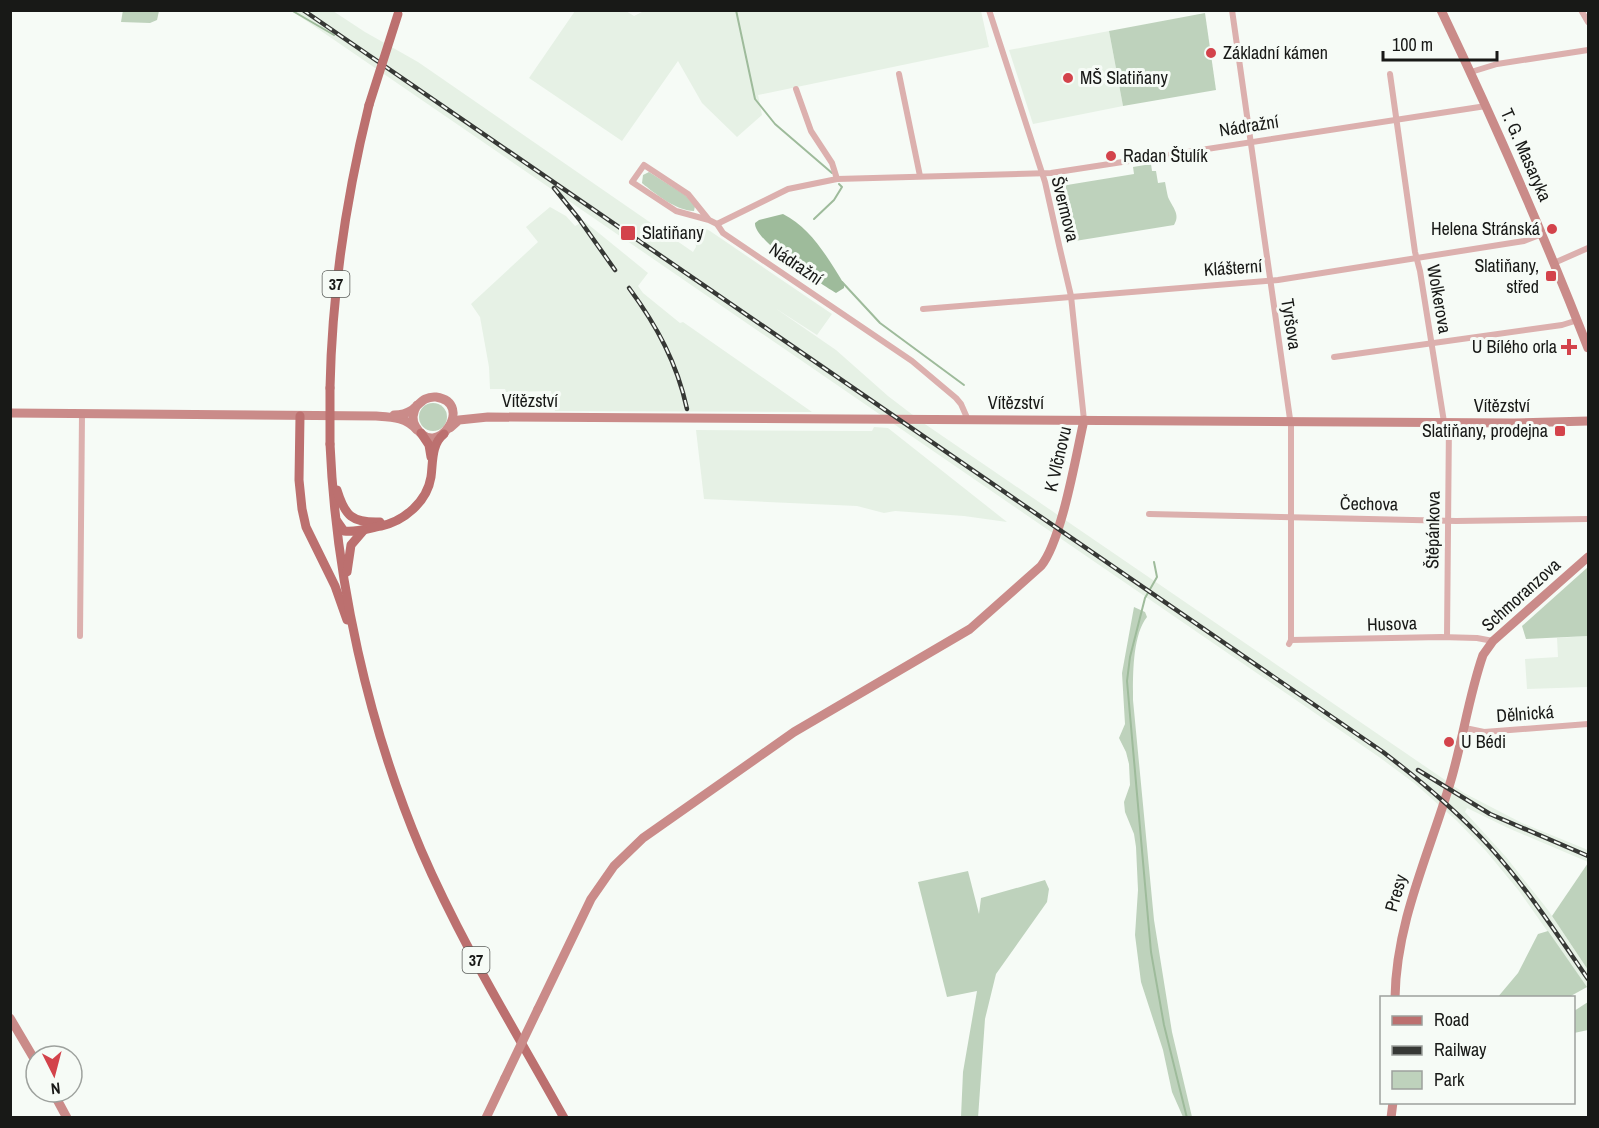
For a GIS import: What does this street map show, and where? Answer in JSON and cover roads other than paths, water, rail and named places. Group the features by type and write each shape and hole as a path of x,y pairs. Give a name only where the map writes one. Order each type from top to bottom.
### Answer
{"main road":[{"name":"T. G. Masaryka","path":"1441,10 1471,72 1542,234 1588,348"},
{"name":"37","path":"398,12 369,105 350,184 334,303 330,444 335,516 346,590 360,656 387,752 422,852 474,957 564,1118"},
{"path":"10,413 376,416 404,414 425,398 433,397 443,400 458,414 488,417"},
{"path":"417,405 413,416 419,431 432,437 447,431 453,420 451,407"},
{"path":"300,416 299,490 304,518 335,586 360,656"},
{"path":"376,416 401,418 419,431 429,445 431,471"},
{"name":"Vítězství","path":"488,417 1543,423 1588,421"},
{"path":"335,516 344,531 351,532 392,523 405,515 424,496 429,485 436,445 447,431 459,420 488,417"},
{"name":"K Vlčnovu","path":"486,1118 591,899 610,872 633,847 664,822 794,732 956,638 980,621 1044,562 1058,529 1084,420"},
{"name":"Vítězství","path":"1543,423 1588,426"},
{"path":"332,473 342,506 352,517 360,521 373,522 393,520 405,515"},
{"path":"346,590 351,545 358,535 368,529"},
{"name":"Schmoranzova","path":"1444,802 1485,651 1493,641 1588,557"},
{"name":"Presy","path":"1395,996 1396,971 1404,925 1444,802"},
{"path":"10,1018 25,1044"},
{"path":"59,1104 67,1118"}],"street":[{"name":"Švermova","path":"989,10 1041,173 1071,296 1084,420"},
{"name":"Tyršova","path":"1232,10 1291,422 1290,642"},
{"path":"1581,10 1588,22"},
{"path":"1471,72 1497,64 1588,50"},
{"path":"898,74 920,176"},
{"name":"Wolkerova","path":"1390,74 1416,258 1447,422"},
{"path":"796,89 811,131 831,163 837,179"},
{"name":"Nádražní","path":"717,224 788,189 837,179 1041,173 1486,106"},
{"name":"Nádražní","path":"709,220 696,201 688,194 644,165 632,182 676,211 717,224 723,233 925,371 959,401 968,420"},
{"name":"Klášterní","path":"923,309 1269,280 1524,240 1542,234"},
{"path":"1554,263 1588,248"},
{"path":"1334,357 1562,325 1578,320"},
{"path":"80,636 82,414"},
{"name":"Štěpánkova","path":"1447,422 1447,637"},
{"name":"Čechova","path":"1149,514 1448,521 1588,519"},
{"name":"Husova","path":"1290,642 1447,637 1493,641"},
{"name":"Dělnická","path":"1465,728 1484,732 1588,724"}],"waterway":[{"path":"291,10 334,35"},
{"path":"736,10 755,99 775,124 832,173"},
{"path":"814,219 834,200 842,187 839,184"},
{"path":"842,282 880,323 964,385"},
{"path":"1154,562 1157,577 1145,598 1130,657 1127,681 1151,952 1164,1025 1187,1118"}],"railway":[{"path":"303,10 1383,752 1438,797 1489,846 1529,895 1588,979"},
{"path":"554,188 615,270"},
{"path":"629,288 665,346 678,376 687,409"},
{"path":"1418,770 1490,814 1588,856"}],"place":[{"name":"Základní kámen","path":"1211,53"},
{"name":"MŠ Slatiňany","path":"1068,78"},
{"name":"Radan Štulík","path":"1111,156"},
{"name":"Helena Stránská","path":"1552,229"},
{"name":"Slatiňany","path":"628,233"},
{"name":"Slatiňany, střed","path":"1551,276"},
{"name":"U Bílého orla","path":"1569,347"},
{"name":"Slatiňany, prodejna","path":"1560,431"},
{"name":"U Bédi","path":"1449,742"}]}
